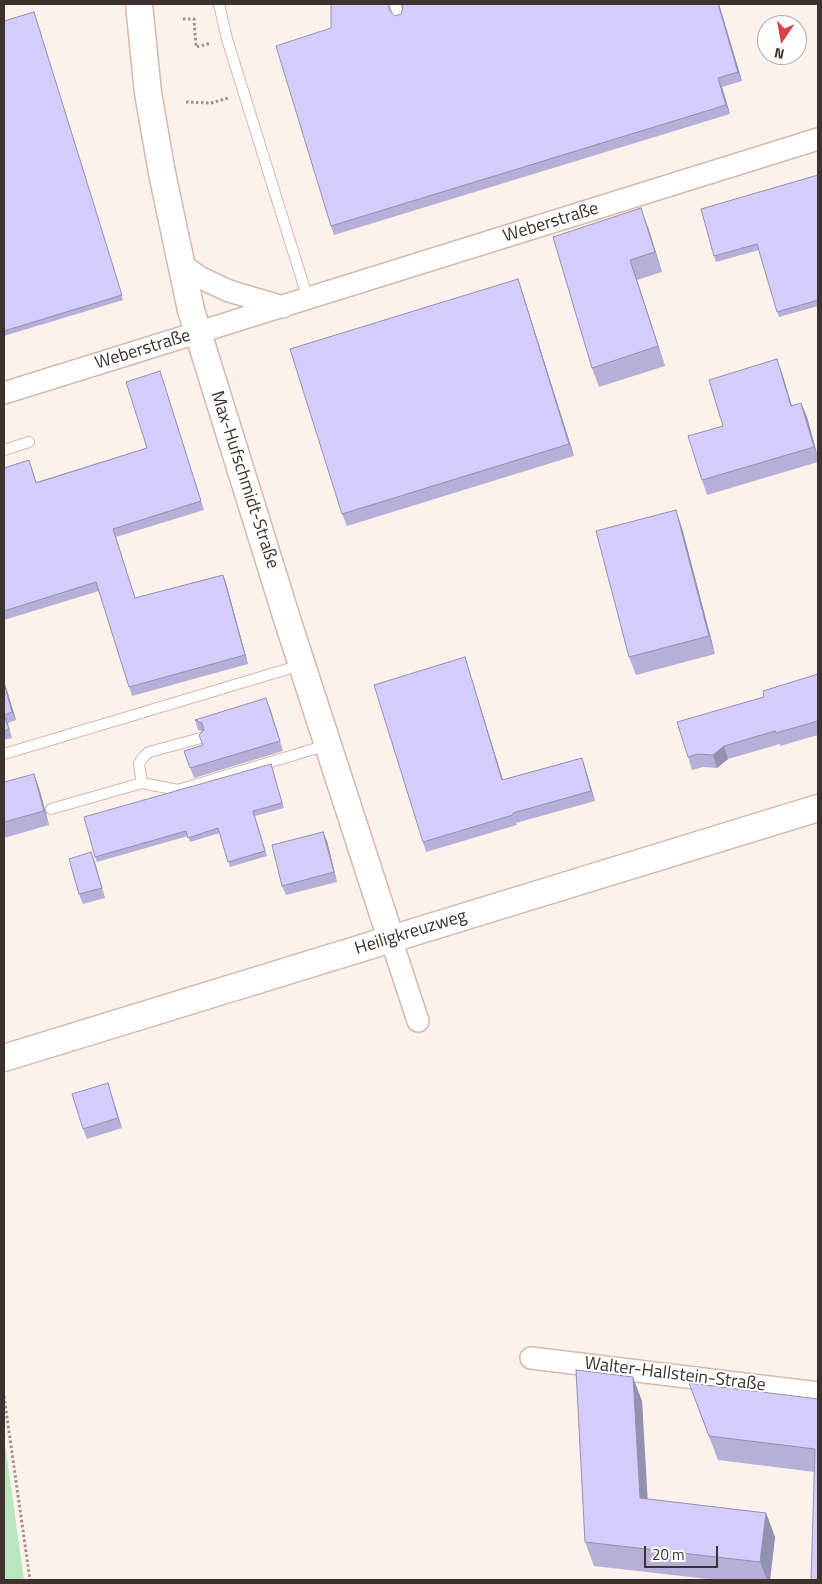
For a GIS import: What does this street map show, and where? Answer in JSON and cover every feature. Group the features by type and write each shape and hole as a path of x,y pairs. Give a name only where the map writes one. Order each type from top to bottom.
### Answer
{"street":[{"name":"Max-Hufschmidt-Straße","path":"140,6 150,102 181,264 198,333 302,665 391,939"},
{"name":"Weberstraße","path":"4,393 818,139"},
{"path":"181,264 201,278 229,291 283,307"},
{"name":"Heiligkreuzweg","path":"4,1058 818,808"},
{"path":"391,939 418,1021"},
{"name":"Walter-Hallstein-Straße","path":"531,1358 818,1393"}],"lane":[{"path":"219,4 227,39 308,299"},
{"path":"395,4 400,18"},
{"path":"4,450 29,442"},
{"path":"4,754 302,665"},
{"path":"142,783 139,764 149,752 201,738"},
{"path":"52,809 142,783 178,790 328,744"}],"path":[{"path":"183,19 194,19 196,47 227,39"},
{"path":"186,102 211,103 244,94"},
{"path":"4,1396 30,1580"}],"green space":[{"path":"4,1437 24,1580 4,1580"}],"building":[{"path":"331,4 388,4 390,11 395,16 401,14 402,4 718,4 738,72 718,78 726,105 331,226 276,46 331,28"},
{"path":"34,12 122,295 4,331 4,21"},
{"path":"818,175 818,300 777,312 757,244 714,256 701,209"},
{"path":"641,208 655,252 630,260 658,346 592,368 553,237"},
{"path":"518,279 569,444 342,514 290,349"},
{"path":"777,359 791,406 801,403 814,447 702,480 688,436 723,426 709,380"},
{"path":"160,371 201,501 113,529 135,598 223,575 245,655 129,687 96,582 4,611 4,468 29,460 36,483 147,448 126,382"},
{"path":"676,510 709,636 629,657 596,531"},
{"path":"465,657 502,780 582,758 591,791 513,813 513,815 423,842 374,685"},
{"path":"818,674 818,721 724,746 713,755 698,754 688,757 677,722 764,697 763,691"},
{"path":"4,683 12,712 4,715"},
{"path":"266,698 280,741 190,768 184,751 203,745 199,735 204,730 202,723 195,720"},
{"path":"4,715 9,729 4,731"},
{"path":"271,764 282,803 253,811 265,851 228,862 218,828 188,838 186,831 95,857 84,817"},
{"path":"34,774 44,811 4,822 4,782"},
{"path":"323,832 334,872 282,886 272,845"},
{"path":"91,852 102,888 79,894 69,859"},
{"path":"108,1083 118,1118 83,1129 72,1094"},
{"path":"576,1370 633,1377 640,1498 766,1513 760,1562 585,1542"},
{"path":"689,1383 818,1399 818,1580 811,1580 815,1449 709,1436"}]}
